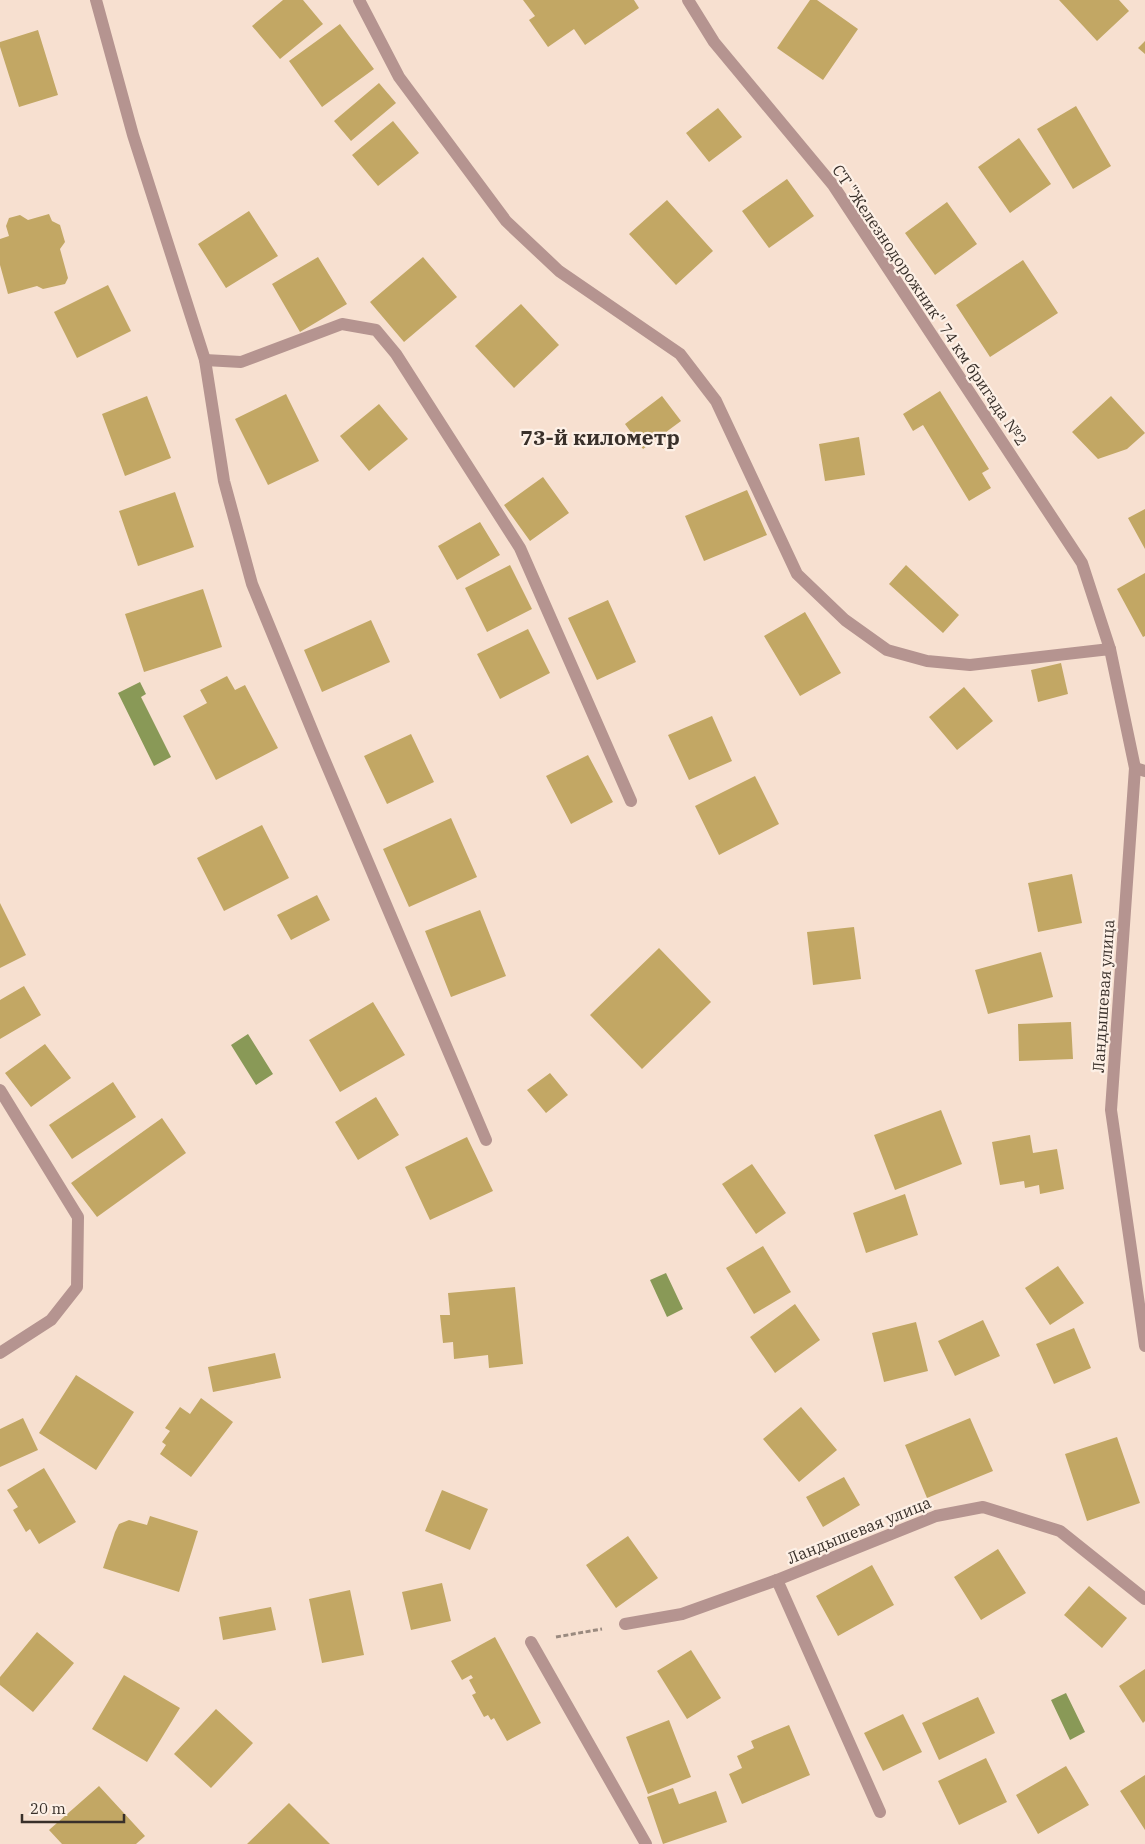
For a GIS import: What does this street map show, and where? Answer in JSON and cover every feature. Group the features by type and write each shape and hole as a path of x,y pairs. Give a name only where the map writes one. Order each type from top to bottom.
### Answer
{"street":[{"path":"96,0 132,135 205,360 224,481 252,584 486,1140"},
{"path":"359,0 399,78 506,220 559,271 680,354 716,401 797,574 845,620 886,650 927,662 970,665 1110,649"},
{"name":"СТ \"Железнодорожник\" 74 км бригада №2","path":"688,0 714,42 833,185 1082,563 1110,649"},
{"path":"205,360 242,362 342,324 376,330 396,354 520,548 631,801"},
{"name":"Ландышевая улица","path":"1110,649 1140,770 1111,1110 1145,1346"},
{"path":"0,1090 78,1217 77,1287 51,1320 0,1353"},
{"name":"Ландышевая улица","path":"624,1624 682,1614 777,1580 936,1516 983,1507 1060,1531 1145,1599"},
{"path":"777,1580 880,1812"},
{"path":"531,1642 646,1844"}],"path":[{"path":"531,1642 624,1624"}],"shaded area":[{"path":"140,682 146,694 141,697 171,757 154,766 118,693"},
{"path":"248,1034 273,1074 256,1085 231,1045"},
{"path":"666,1273 683,1309 667,1317 650,1280"},
{"path":"1066,1693 1085,1732 1070,1740 1051,1700"}],"building":[{"path":"283,0 303,0 323,24 280,59 252,26"},
{"path":"523,0 634,0 639,8 585,45 574,29 548,47 529,20 535,16"},
{"path":"810,0 817,0 858,29 823,80 777,48"},
{"path":"1059,0 1119,0 1129,11 1097,41"},
{"path":"340,24 374,69 322,107 289,61"},
{"path":"38,30 58,95 19,107 0,42"},
{"path":"1145,41 1145,54 1138,48"},
{"path":"379,83 396,103 351,141 334,121"},
{"path":"1076,106 1111,166 1073,189 1037,129"},
{"path":"718,108 742,137 709,162 686,133"},
{"path":"393,121 419,153 378,186 352,155"},
{"path":"1019,138 1051,184 1010,213 978,167"},
{"path":"787,179 814,216 769,248 742,211"},
{"path":"667,200 713,251 676,285 629,234"},
{"path":"947,202 977,244 935,275 905,233"},
{"path":"249,211 278,256 226,288 198,244"},
{"path":"49,214 52,221 60,225 65,242 60,249 68,278 65,284 43,289 37,286 8,294 0,265 0,239 9,236 6,226 9,218 20,215 28,220"},
{"path":"318,257 347,304 300,332 272,284"},
{"path":"423,257 457,297 404,342 370,302"},
{"path":"1023,260 1058,313 990,357 956,305"},
{"path":"108,285 131,331 77,358 54,312"},
{"path":"521,304 559,345 514,388 475,346"},
{"path":"940,391 989,469 982,473 991,488 969,501 923,425 913,431 903,414"},
{"path":"286,394 319,461 268,485 235,419"},
{"path":"147,396 171,458 125,476 102,414"},
{"path":"662,396 681,421 643,449 625,424"},
{"path":"1111,396 1145,433 1127,449 1098,459 1072,432"},
{"path":"379,404 408,439 369,471 340,436"},
{"path":"859,437 865,475 825,481 819,444"},
{"path":"543,477 569,513 530,541 504,505"},
{"path":"747,490 767,535 704,561 685,516"},
{"path":"175,492 194,547 138,566 119,511"},
{"path":"1145,509 1145,549 1128,518"},
{"path":"480,522 500,555 457,580 438,546"},
{"path":"510,565 532,609 487,632 465,588"},
{"path":"906,565 959,615 943,633 889,584"},
{"path":"1145,573 1145,636 1143,637 1117,589"},
{"path":"203,589 222,647 144,672 125,614"},
{"path":"608,600 636,662 597,680 568,618"},
{"path":"805,612 841,673 800,696 764,636"},
{"path":"371,620 390,662 322,692 304,650"},
{"path":"528,629 550,673 500,699 477,654"},
{"path":"1061,663 1068,694 1038,702 1031,670"},
{"path":"227,676 235,690 245,685 278,748 216,780 183,716 207,703 200,690"},
{"path":"964,687 993,721 957,750 929,717"},
{"path":"712,716 732,761 689,780 668,735"},
{"path":"411,734 434,782 387,804 364,756"},
{"path":"588,755 613,802 571,824 546,776"},
{"path":"755,776 779,824 719,855 695,806"},
{"path":"451,818 477,877 409,907 383,849"},
{"path":"262,825 289,878 224,911 197,858"},
{"path":"1072,874 1082,923 1038,932 1028,883"},
{"path":"317,895 330,920 291,940 277,915"},
{"path":"0,903 26,955 0,968"},
{"path":"480,910 506,976 451,997 425,931"},
{"path":"854,927 861,979 813,985 807,932"},
{"path":"659,948 711,1002 642,1069 590,1015"},
{"path":"1041,952 1053,997 988,1014 975,970"},
{"path":"24,986 41,1015 0,1039 0,1000"},
{"path":"373,1002 405,1055 340,1092 309,1040"},
{"path":"1071,1022 1073,1059 1019,1061 1018,1024"},
{"path":"45,1044 71,1078 31,1107 5,1073"},
{"path":"550,1073 568,1095 546,1113 527,1090"},
{"path":"113,1082 136,1117 72,1159 49,1125"},
{"path":"376,1097 399,1135 358,1160 335,1122"},
{"path":"941,1110 962,1164 895,1190 874,1135"},
{"path":"162,1118 186,1153 97,1217 71,1183"},
{"path":"1030,1135 1033,1153 1057,1149 1064,1189 1040,1194 1039,1185 1025,1188 1024,1181 1000,1185 992,1142"},
{"path":"467,1137 493,1191 430,1220 405,1167"},
{"path":"752,1164 786,1213 756,1234 722,1184"},
{"path":"905,1194 918,1235 866,1253 853,1213"},
{"path":"763,1246 791,1292 754,1314 726,1268"},
{"path":"1058,1266 1084,1303 1050,1325 1025,1288"},
{"path":"515,1287 523,1364 489,1368 488,1355 454,1359 453,1342 443,1343 440,1315 450,1315 448,1293"},
{"path":"795,1304 820,1340 775,1373 750,1337"},
{"path":"983,1320 1000,1356 955,1376 938,1341"},
{"path":"916,1322 928,1371 884,1382 872,1333"},
{"path":"1074,1328 1091,1368 1054,1384 1036,1344"},
{"path":"275,1353 281,1378 213,1392 208,1367"},
{"path":"76,1375 134,1412 96,1470 39,1433"},
{"path":"201,1398 233,1422 191,1477 160,1454 166,1445 162,1442 170,1431 165,1428 180,1407 190,1414"},
{"path":"801,1407 837,1450 799,1482 763,1439"},
{"path":"23,1418 38,1450 0,1467 0,1429"},
{"path":"970,1418 993,1471 927,1498 905,1445"},
{"path":"1117,1437 1140,1503 1087,1521 1065,1454"},
{"path":"44,1468 76,1522 39,1544 30,1529 26,1532 13,1510 18,1507 7,1490"},
{"path":"844,1477 860,1505 823,1527 806,1497"},
{"path":"442,1490 488,1509 470,1550 425,1531"},
{"path":"150,1516 198,1531 179,1592 103,1568 119,1524 129,1520 147,1525"},
{"path":"628,1536 658,1578 616,1608 586,1565"},
{"path":"998,1549 1026,1593 981,1620 954,1577"},
{"path":"872,1565 894,1605 838,1636 816,1596"},
{"path":"442,1583 451,1621 411,1630 402,1592"},
{"path":"1089,1586 1127,1618 1102,1648 1064,1615"},
{"path":"350,1590 364,1655 322,1663 309,1599"},
{"path":"271,1607 276,1630 223,1640 219,1617"},
{"path":"37,1632 74,1663 33,1712 0,1685 0,1677"},
{"path":"495,1637 541,1723 507,1741 494,1718 491,1720 488,1715 484,1717 472,1695 476,1693 469,1680 473,1678 471,1675 462,1680 451,1661"},
{"path":"691,1650 721,1698 687,1719 657,1671"},
{"path":"1145,1669 1145,1721 1143,1723 1119,1686"},
{"path":"124,1675 180,1708 147,1762 92,1729"},
{"path":"978,1697 995,1733 939,1760 922,1723"},
{"path":"216,1709 253,1743 211,1788 174,1754"},
{"path":"903,1714 922,1752 883,1771 864,1733"},
{"path":"669,1720 691,1777 648,1794 626,1737"},
{"path":"789,1725 810,1775 742,1804 729,1774 742,1768 737,1756 754,1748 751,1741"},
{"path":"986,1758 1007,1802 959,1825 938,1781"},
{"path":"1066,1766 1089,1805 1038,1834 1016,1795"},
{"path":"1145,1775 1145,1830 1120,1791"},
{"path":"99,1786 145,1836 136,1844 62,1844 49,1830"},
{"path":"673,1788 679,1804 716,1791 727,1822 663,1844 647,1797"},
{"path":"289,1803 330,1844 247,1844"}],"district":[{"name":"73-й километр","path":"600,438"}]}
